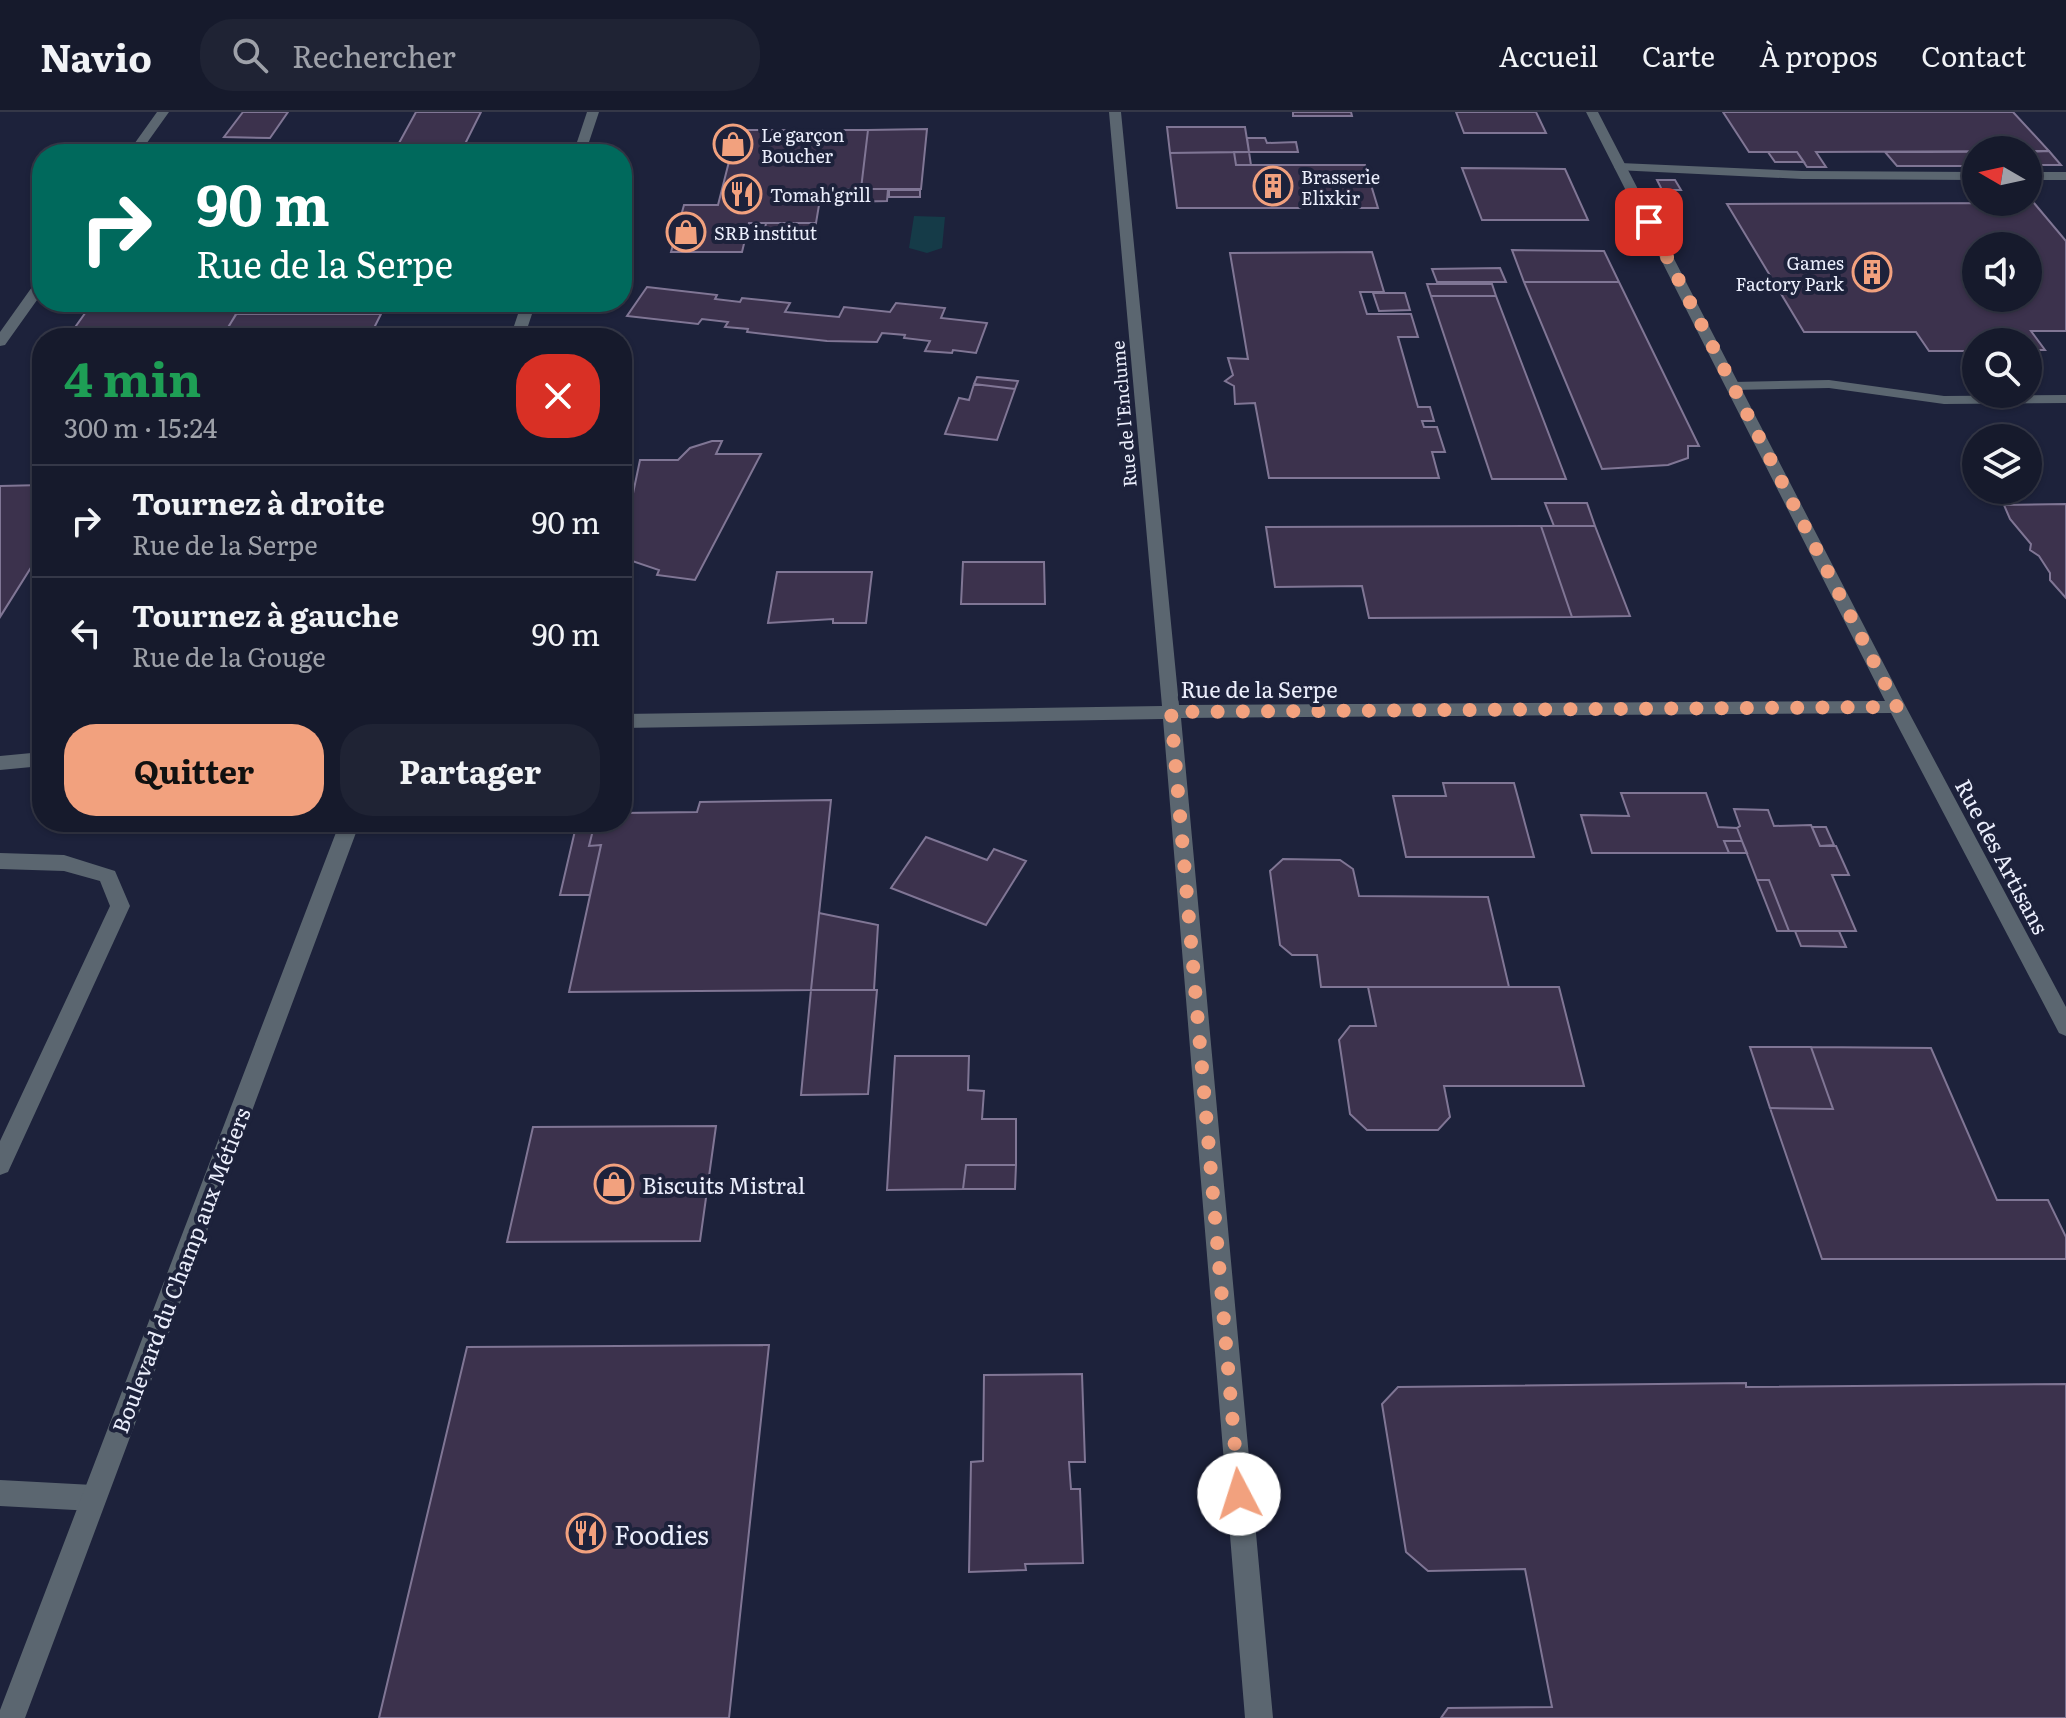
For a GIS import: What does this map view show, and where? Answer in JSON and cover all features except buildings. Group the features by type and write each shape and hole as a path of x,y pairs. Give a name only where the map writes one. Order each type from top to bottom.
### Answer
{"street":[{"path":"140,144 163,112"},
{"path":"582,144 593,112"},
{"name":"Rue de l'Enclume","path":"1115,112 1259,1718"},
{"name":"Rue des Artisans","path":"1592,112 1897,707 2066,1027"},
{"path":"1620,167 1802,175 1962,176"},
{"path":"2042,176 2066,176"},
{"path":"0,342 32,297"},
{"path":"1733,386 1829,384 1944,400 2066,399"},
{"name":"Rue de la Serpe","path":"632,721 1171,712 1897,707"},
{"path":"0,763 32,760"},
{"name":"Boulevard du Champ aux Métiers","path":"11,1718 346,832"},
{"path":"0,861 64,863 108,876 120,906 0,1165"},
{"path":"0,1493 93,1498"}],"water":[{"path":"914,216 945,217 942,248 927,253 909,248"}],"place":[{"name":"Le garçon Boucher","path":"733,144"},
{"name":"Brasserie Elixkir","path":"1273,186"},
{"name":"Tomah'grill","path":"742,194"},
{"name":"SRB institut","path":"686,232"},
{"name":"Games Factory Park","path":"1872,272"},
{"name":"Biscuits Mistral","path":"614,1184"},
{"name":"Foodies","path":"586,1533"}],"route":[{"path":"1239,1494 1171,712 1897,707 1649,222"}]}
